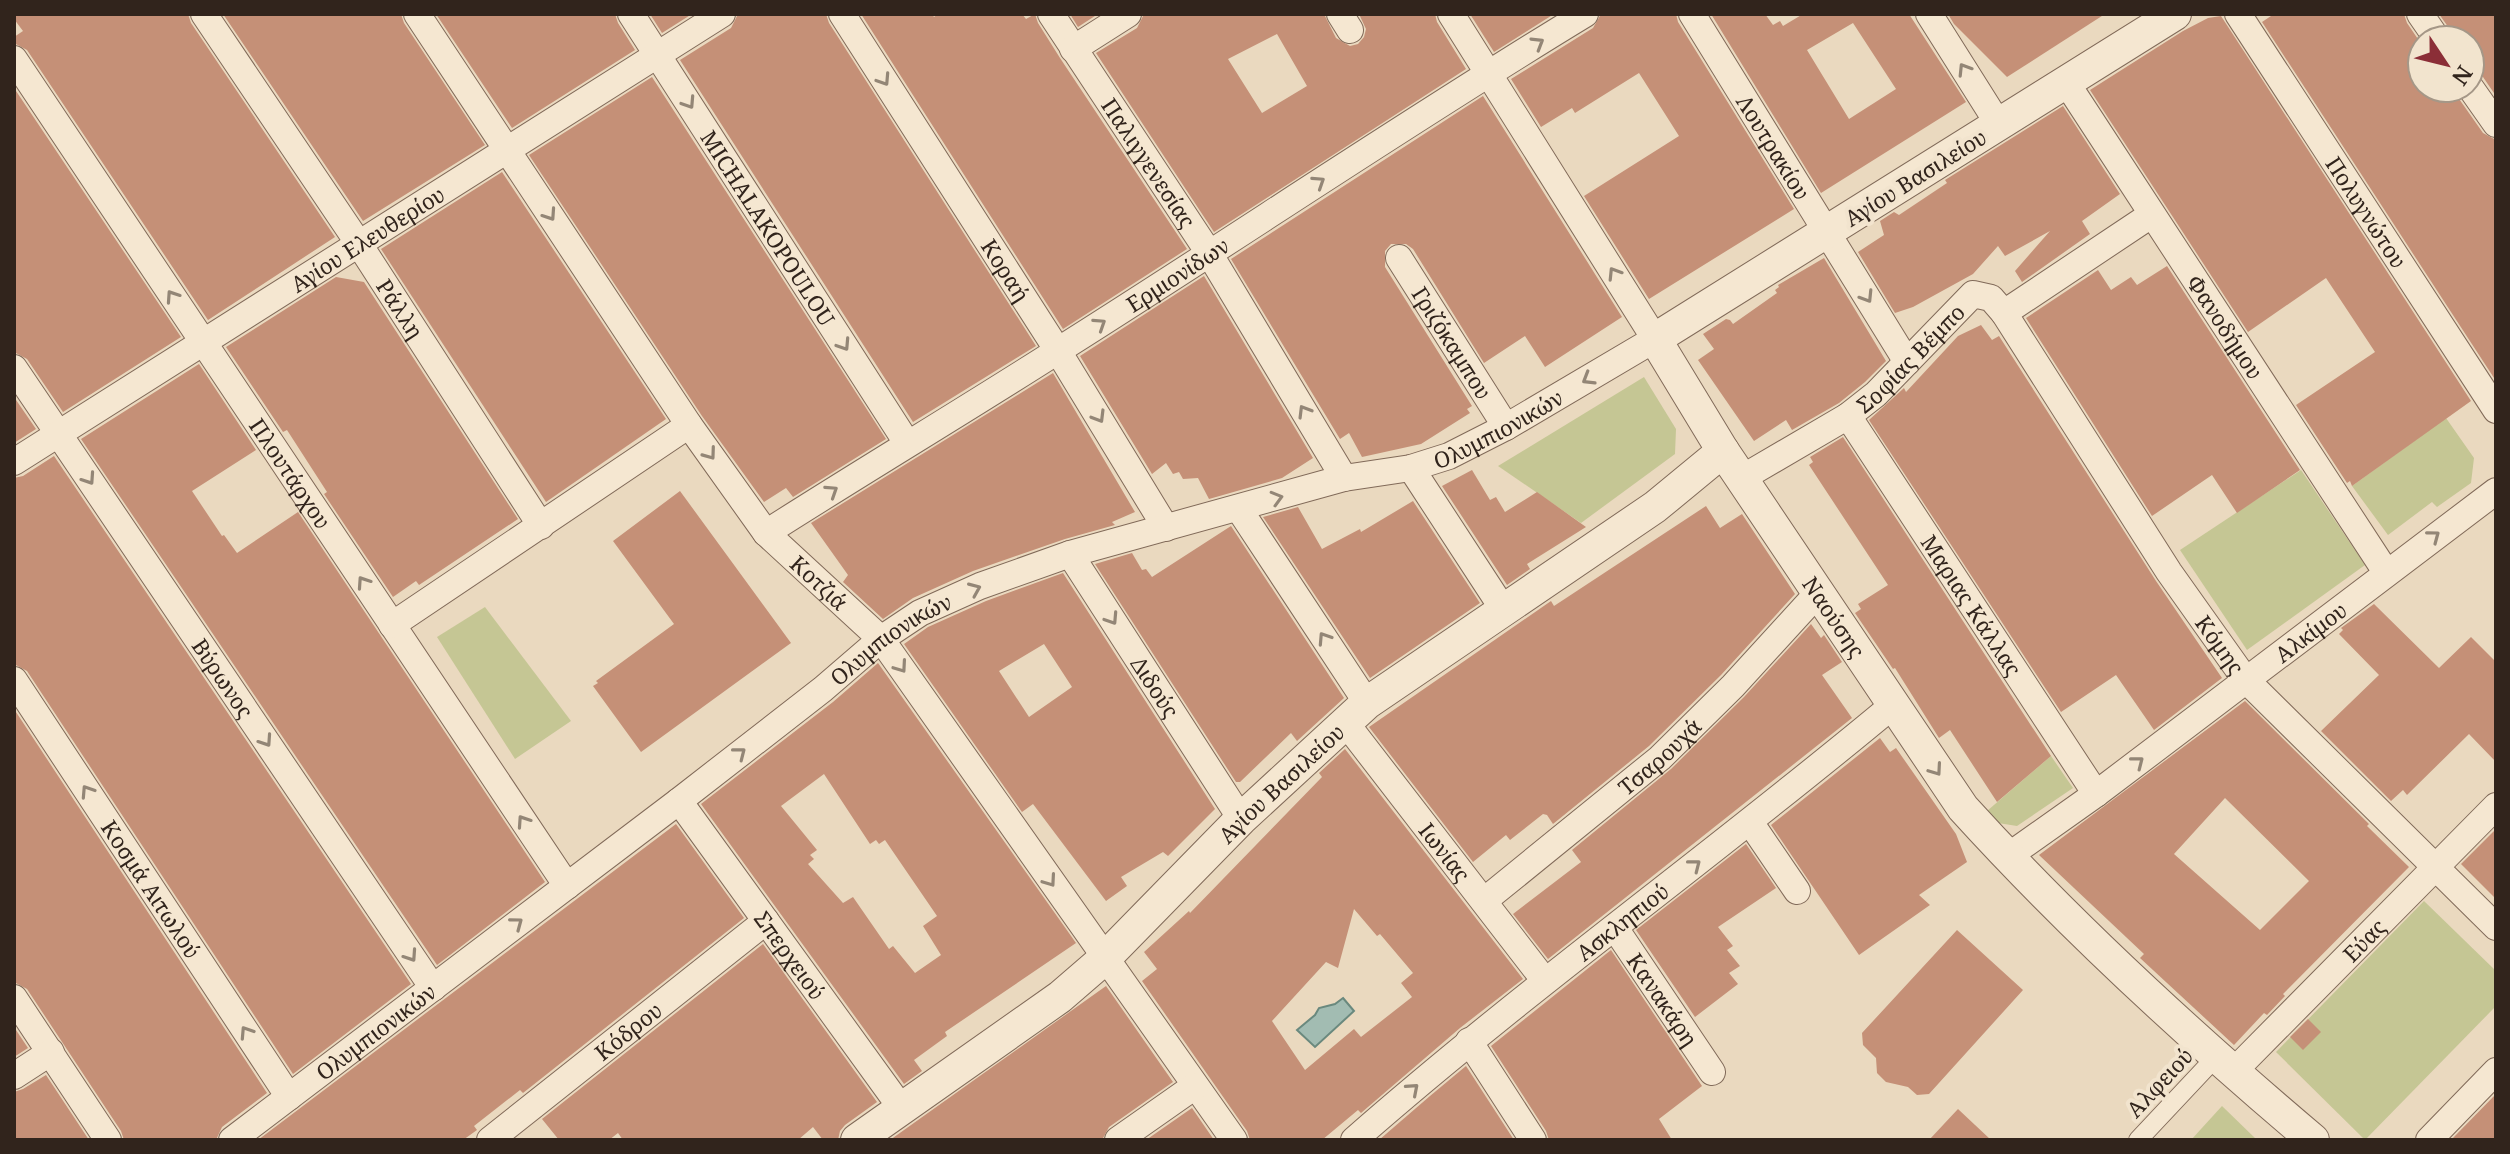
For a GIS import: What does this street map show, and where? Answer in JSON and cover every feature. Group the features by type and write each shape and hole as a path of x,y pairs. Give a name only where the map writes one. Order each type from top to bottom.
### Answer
{"street":[{"name":"Ράλλη","path":"204,14 359,244 541,526"},
{"name":"Κοτζιά","path":"417,14 689,425 766,533 881,639 1234,1140"},
{"name":"MICHALAKOPOULOU","path":"631,14 907,443"},
{"name":"Αγίου Ελευθερίου","path":"14,462 722,14"},
{"name":"Κοραή","path":"842,14 1058,351 1166,528"},
{"name":"Παλιγγενεσίας","path":"1051,14 1209,253 1344,478"},
{"path":"1073,49 1128,14"},
{"name":"Ναούσης","path":"1451,14 1723,451 1963,808 2007,857 2224,1065 2313,1140"},
{"name":"Ερμιονίδων","path":"766,533 1058,351 1487,73 1585,14"},
{"name":"Λουτρακίου","path":"1692,14 1907,362"},
{"path":"1929,14 1999,125"},
{"name":"Πολυγνώτου","path":"2238,14 2496,410"},
{"name":"Αγίου Βασιλείου","path":"1655,339 2172,15"},
{"name":"Πλουτάρχου","path":"14,59 567,886"},
{"name":"Φανοδήμου","path":"2066,82 2386,572"},
{"path":"2482,104 2496,124"},
{"path":"2004,313 2151,215"},
{"name":"Γριζόκαμπου","path":"1399,258 1506,427"},
{"name":"Σοφίας Βέμπο","path":"1742,478 1848,416 1876,394 1973,294 1991,298 2004,313"},
{"name":"Κόμης","path":"2004,313 2169,572 2245,679 2496,927"},
{"name":"Ολυμπιονικών","path":"232,1140 679,801 823,689 881,639 920,613 968,591 1070,554 1344,478 1411,468 1449,456 1506,427 1655,339"},
{"name":"Βύρωνος","path":"14,368 433,988"},
{"name":"Μαριας Κάλλας","path":"1848,416 2096,794"},
{"path":"392,625 689,425"},
{"name":"Αγίου Βασιλείου","path":"857,1140 1060,997 1104,959 1241,819 1356,712 1655,507 1723,451"},
{"path":"1411,468 1505,612"},
{"name":"Αλκίμου","path":"2007,857 2096,794 2496,491"},
{"name":"Ιωνίας","path":"1239,509 1356,712 1485,900 1545,981"},
{"name":"Διδούς","path":"1070,554 1241,819"},
{"name":"Τσαρουχά","path":"1485,900 1660,758 1733,686 1817,594"},
{"name":"Κοσμά Αιτωλού","path":"14,680 289,1097"},
{"name":"Ασκληπιού","path":"1360,1138 1469,1041 1750,822 1892,706"},
{"name":"Σπερχειού","path":"679,801 902,1109"},
{"name":"Εύας","path":"2224,1065 2436,867 2496,806"},
{"path":"1750,822 1797,891"},
{"name":"Κόδρου","path":"490,1140 766,921"},
{"name":"Κανακάρη","path":"1615,928 1712,1072"},
{"path":"14,998 108,1140"},
{"path":"1469,1041 1533,1140"},
{"path":"14,1076 51,1052"},
{"name":"Αλφειού","path":"2138,1140 2224,1065"},
{"path":"2429,1140 2494,1075"},
{"path":"1118,1140 1195,1086"}],"green space":[{"path":"1644,377 1676,429 1675,454 1581,523 1498,466"},
{"path":"2446,418 2474,458 2471,483 2437,507 2432,502 2388,535 2352,486"},
{"path":"2301,470 2365,565 2247,650 2180,550"},
{"path":"485,607 571,721 515,759 437,637"},
{"path":"2051,756 2073,788 2017,826 1998,823 1987,811"},
{"path":"2424,901 2496,971 2496,1006 2365,1140 2276,1052"},
{"path":"2222,1106 2257,1140 2191,1140"}],"shaded area":[{"path":"1343,998 1354,1011 1315,1047 1297,1030 1319,1008 1335,1004"}],"building":[{"path":"14,14 188,14 191,23 335,237 208,320 27,50 14,43 14,37 23,31"},
{"path":"223,14 401,14 485,145 363,221"},
{"path":"436,14 615,14 635,50 512,128"},
{"path":"650,14 692,14 662,33"},
{"path":"738,14 826,14 1036,346 913,422 680,60 731,28"},
{"path":"861,14 932,14 934,17 938,14 1022,14 1026,19 1035,14 1060,58 1187,249 1063,329"},
{"path":"1070,14 1098,14 1078,27"},
{"path":"1144,14 1324,14 1336,38 1350,46 1358,44 1364,37 1366,29 1359,14 1435,14 1466,69 1214,232 1096,53 1137,28","holes":["1277,34 1307,86 1262,113 1228,59"]},
{"path":"1470,14 1554,14 1494,52"},
{"path":"1601,14 1676,14 1678,22 1794,209 1649,299 1584,196 1679,136 1639,73 1575,113 1572,108 1541,127 1511,79 1593,28"},
{"path":"1711,14 1765,14 1773,25 1780,21 1783,26 1803,14 1909,14 1966,102 1821,193","holes":["1853,23 1896,89 1849,119 1807,50"]},
{"path":"1948,14 2105,14 2007,77 1954,24"},
{"path":"2274,14 2404,14 2408,24 2406,104 2463,104 2483,133 2496,140 2496,381 2262,22"},
{"path":"2439,14 2496,14 2496,96 2486,81 2486,24 2446,24"},
{"path":"2221,16 2471,401 2352,486 2350,481 2347,483 2296,405 2375,352 2326,278 2248,332 2090,90 2183,31 2208,18"},
{"path":"652,77 886,439 793,497 786,488 764,502 702,416 529,155"},
{"path":"14,88 181,337 63,412 27,359 14,352"},
{"path":"1483,96 1622,317 1545,367 1525,336 1484,363 1413,249 1406,244 1391,244 1385,251 1385,267 1472,406 1467,409 1470,413 1421,444 1362,457 1349,433 1340,439 1231,259"},
{"path":"2063,106 2120,194 2082,221 2090,234 2022,282 2015,271 2050,231 2005,256 1998,246 1973,274 1913,307 1895,313 1858,252 1884,235 1880,221 1894,212 1899,215 1947,183 1945,180"},
{"path":"502,172 666,419 546,502 381,249"},
{"path":"1824,258 1886,361 1839,403 1792,430 1786,420 1754,441 1698,360 1714,349 1703,334 1726,319 1733,324 1777,293 1778,285"},
{"path":"2167,266 2300,470 2237,513 2212,475 2152,516 2026,318 2098,270 2111,290 2131,277 2137,285"},
{"path":"1204,276 1313,458 1282,478 1209,499 1198,478 1183,479 1179,472 1173,474 1166,463 1152,474 1080,356"},
{"path":"336,277 364,282 518,519 419,585 416,581 393,597 324,494 327,492 287,430 283,432 226,347"},
{"path":"1981,325 1992,340 1999,336 2222,678 2154,730 2116,675 2061,712 1869,420 1904,388 1906,392 1958,336"},
{"path":"199,364 256,450 192,491 222,536 237,553 298,512 545,882 437,965 81,439"},
{"path":"1053,373 1135,512 1112,522 1115,525 973,571 913,598 883,619 843,582 848,575 811,523"},
{"path":"14,397 36,429 14,443"},
{"path":"1843,437 2051,756 1997,802 1950,730 1939,738 1895,668 1855,613 1861,609 1858,604 1888,585 1809,465 1813,462 1810,457"},
{"path":"54,456 411,984 293,1074 27,671 14,664 14,478 23,476"},
{"path":"1472,470 1490,500 1496,497 1505,512 1537,492 1586,527 1527,564 1530,569 1507,585 1442,486"},
{"path":"680,491 791,643 641,752 593,686 674,624 613,541"},
{"path":"1413,501 1480,603 1370,678 1263,517 1298,507 1322,549 1360,529 1361,532"},
{"path":"1706,506 1720,528 1742,514 1795,594 1721,675 1649,746 1553,824 1543,814 1510,840 1506,835 1473,862 1369,727 1551,601 1554,606"},
{"path":"1231,526 1344,698 1297,741 1291,733 1240,782 1236,782 1095,564 1132,553 1142,570 1146,569 1152,577"},
{"path":"1063,573 1215,809 1168,856 1163,852 1121,877 1127,886 1106,901 1033,804 1022,812 904,644 928,627 986,601","holes":["1044,644 1072,687 1029,717 999,671"]},
{"path":"2374,604 2439,668 2471,637 2496,662 2496,762 2469,734 2407,795 2403,790 2391,801 2321,731 2379,675 2339,634 2343,630 2341,628"},
{"path":"1811,624 1821,638 1824,635 1842,662 1822,675 1852,718 1548,959 1513,914 1581,862 1572,850 1671,769 1744,697"},
{"path":"878,663 1076,943 945,1032 947,1036 914,1060 922,1071 904,1084 701,804 833,702","holes":["824,774 870,844 885,840 937,916 923,926 941,955 915,973 893,946 889,949 853,897 843,903 808,864 814,859 810,855 817,850 781,806"]},
{"path":"2245,701 2409,867 2283,994 2285,996 2267,1015 2264,1013 2234,1045 2140,958 2144,954 2039,855","holes":["2225,798 2309,881 2260,930 2174,854"]},
{"path":"14,709 267,1093 222,1127 216,1140 124,1140 27,989 14,982"},
{"path":"1880,738 1890,752 1896,748 1956,834 1967,862 1919,895 1930,905 1859,955 1771,825"},
{"path":"1345,749 1523,979 1361,1113 1358,1110 1322,1140 1250,1140 1247,1131 1142,981 1157,969 1144,952 1190,913 1322,777 1319,773","holes":["1354,909 1377,936 1380,934 1413,973 1401,983 1412,997 1361,1037 1354,1029 1305,1070 1272,1021 1326,962 1338,968"]},
{"path":"676,824 744,918 523,1093 520,1090 474,1126 477,1130 463,1140 258,1140"},
{"path":"2496,829 2496,899 2461,864"},
{"path":"1746,844 1776,888 1718,927 1733,946 1727,950 1740,966 1729,973 1738,984 1695,1017 1636,930"},
{"path":"1957,930 2023,990 1929,1094 1917,1095 1908,1087 1886,1082 1877,1073 1876,1058 1863,1045 1862,1033"},
{"path":"763,944 877,1102 845,1125 838,1140 823,1140 813,1127 798,1140 623,1140 618,1133 609,1140 559,1140 542,1119"},
{"path":"1611,950 1702,1086 1659,1119 1672,1140 1549,1140 1491,1046"},
{"path":"1106,986 1173,1082 1109,1127 1102,1140 890,1140"},
{"path":"2308,1019 2321,1032 2303,1050 2290,1037"},
{"path":"14,1027 28,1048 14,1057"},
{"path":"1466,1066 1514,1140 1379,1140 1430,1096"},
{"path":"46,1075 89,1140 14,1140 14,1092"},
{"path":"2496,1094 2496,1140 2451,1140"},
{"path":"1192,1108 1214,1140 1146,1140"},
{"path":"1958,1109 1991,1140 1929,1140"}]}
